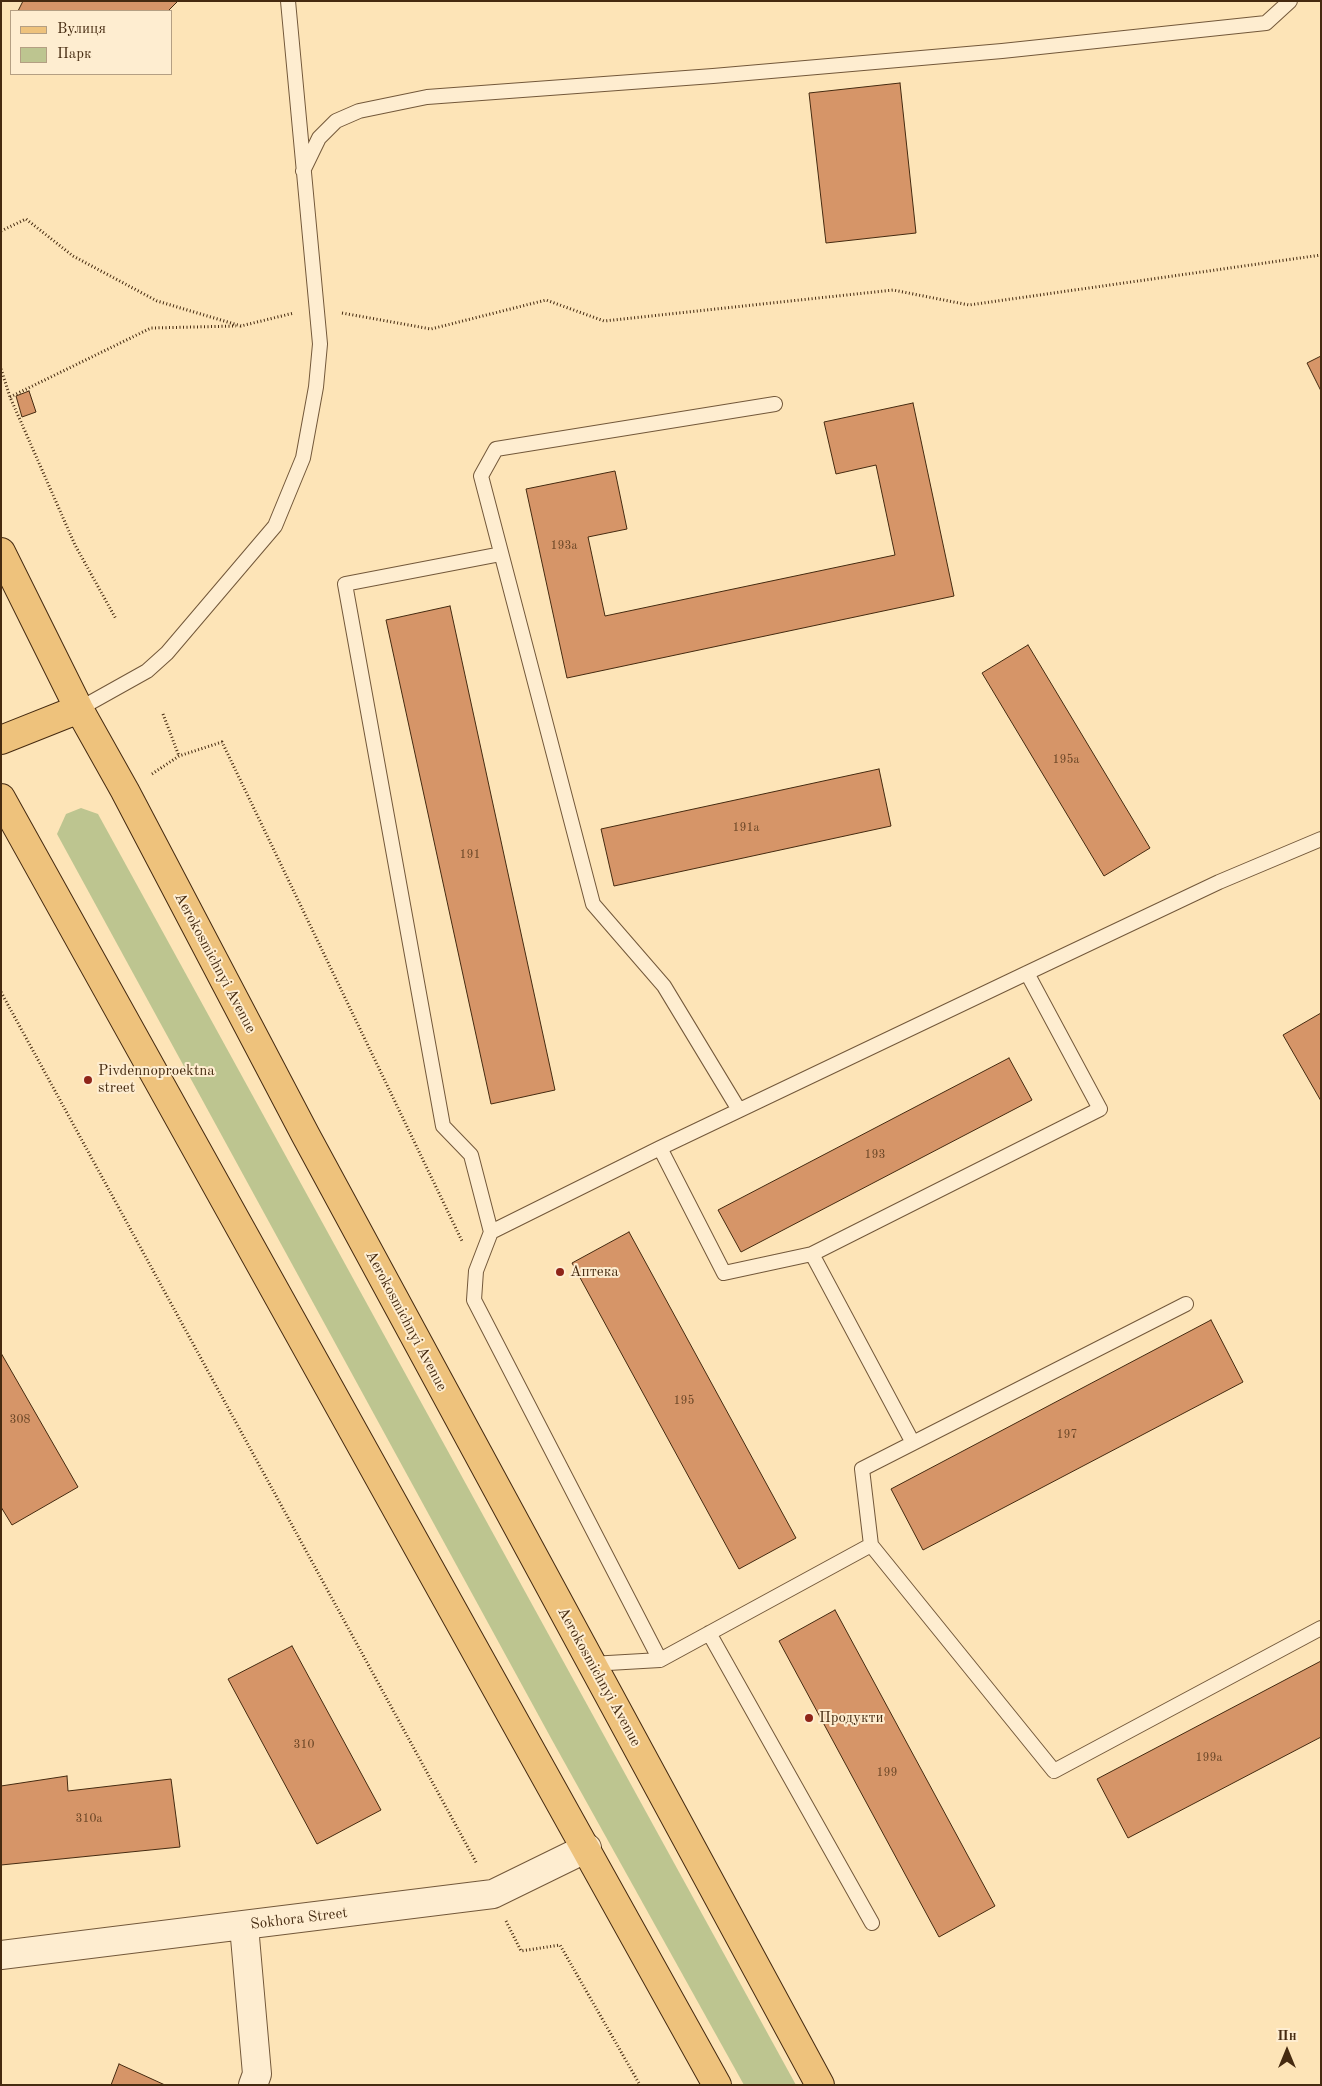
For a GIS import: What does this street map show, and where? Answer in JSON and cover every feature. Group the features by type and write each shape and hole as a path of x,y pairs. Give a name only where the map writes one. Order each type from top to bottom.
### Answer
{"main road":[{"name":"Aerokosmichnyi Avenue","path":"1,552 79,709 125,791 305,1134 820,2085"},
{"path":"1,740 79,709"},
{"path":"1,798 718,2085"}],"street":[{"name":"Sokhora Street","path":"1,1955 493,1894 587,1848"},
{"path":"244,1926 257,2074 253,2085"}],"lane":[{"path":"79,709 146,671 167,653 275,526 303,458 316,387 320,344 288,1"},
{"path":"303,171 319,138 336,121 359,111 427,97 1002,51 1266,23 1290,1"},
{"path":"738,1110 664,986 593,904 480,476 496,449 776,404"},
{"path":"501,554 345,584 443,1126 472,1155 491,1232 476,1271 474,1300 660,1660"},
{"path":"491,1232 738,1110 1027,973 1220,882 1321,839"},
{"path":"660,1148 724,1273 812,1254 1100,1108 1027,973"},
{"path":"812,1254 913,1443"},
{"path":"1186,1304 862,1469 871,1545 1054,1771 1321,1628"},
{"path":"591,1664 660,1660 871,1545"},
{"path":"709,1633 872,1922"}],"path":[{"path":"1,230 26,219 73,256 157,301 241,326"},
{"path":"10,397 150,328 241,326 316,308 431,329 546,300 604,321 893,290 969,305 1321,255"},
{"path":"1,369 10,397 75,545 116,619"},
{"path":"163,714 179,756"},
{"path":"152,774 179,756 222,742 476,1271"},
{"path":"1,992 493,1894 521,1951 560,1945 640,2085"}],"green space":[{"path":"81,808 98,814 796,2085 744,2085 552,1740 57,834 66,814"}],"building":[{"path":"23,1 178,1 169,10 18,10"},
{"path":"900,83 916,233 826,243 809,93"},
{"path":"1321,356 1321,391 1307,363"},
{"path":"29,391 36,412 22,417 16,396"},
{"path":"913,403 954,596 567,678 526,489 615,471 627,529 588,537 605,616 895,555 876,465 836,474 824,422"},
{"path":"450,606 555,1090 491,1104 386,620"},
{"path":"1028,645 1150,848 1104,876 982,673"},
{"path":"879,769 891,826 614,886 601,829"},
{"path":"1321,1013 1321,1101 1283,1035"},
{"path":"1009,1058 1032,1100 741,1252 718,1210"},
{"path":"629,1232 796,1538 739,1569 572,1263"},
{"path":"1211,1320 1243,1382 923,1550 891,1489"},
{"path":"1,1353 78,1487 12,1525 1,1507"},
{"path":"835,1610 995,1906 939,1937 779,1641"},
{"path":"292,1646 381,1810 317,1844 228,1679"},
{"path":"1321,1661 1321,1737 1128,1838 1097,1779"},
{"path":"67,1776 68,1791 171,1779 180,1847 1,1865 1,1786"},
{"path":"119,2064 165,2085 111,2085"}],"place":[{"name":"Pivdennoproektna street","path":"88,1080"},
{"name":"Аптека","path":"560,1272"},
{"name":"Продукти","path":"809,1718"}]}
